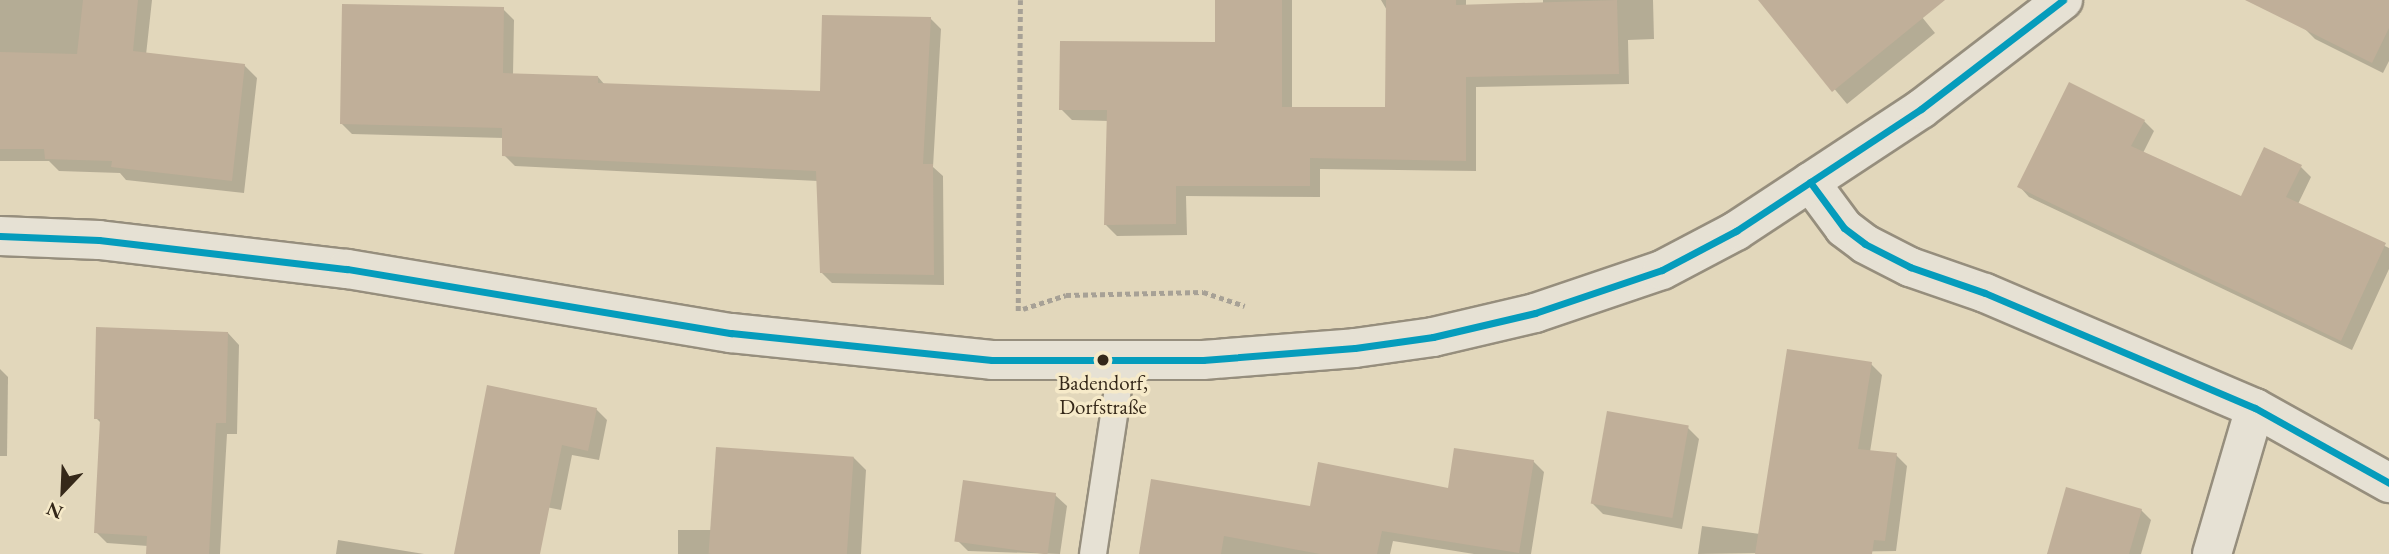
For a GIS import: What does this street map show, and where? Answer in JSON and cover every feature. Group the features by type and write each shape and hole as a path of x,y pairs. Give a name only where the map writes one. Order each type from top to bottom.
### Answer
{"main road":[{"path":"0,236 99,240 335,267 731,333 1018,361 1122,362 1355,348 1433,337 1535,313 1662,270 1736,231 1921,109 2063,0"},
{"path":"1810,182 1844,228 1910,267 1985,293 2255,408 2389,483"},
{"path":"2212,554 2255,408"}],"lane":[{"path":"1093,554 1122,362"}],"path":[{"path":"1018,361 1020,0"},
{"path":"1006,313 1066,295 1203,292 1258,310"}],"building":[{"path":"83,0 138,0 133,51 245,64 232,181 111,167 112,161 45,159 44,149 0,149 0,52 77,54"},
{"path":"1215,0 1282,0 1282,107 1385,107 1386,0 1456,0 1456,5 1617,0 1619,74 1466,77 1466,161 1310,158 1310,186 1176,186 1176,224 1104,225 1107,110 1059,110 1060,41 1215,42"},
{"path":"1758,0 1945,0 1832,92"},
{"path":"2245,0 2389,0 2389,28 2372,63"},
{"path":"342,4 504,7 503,73 598,76 598,83 820,91 822,15 931,17 923,164 933,164 934,275 820,273 816,171 502,156 502,128 340,124"},
{"path":"2069,82 2145,120 2131,146 2241,196 2264,147 2302,165 2286,197 2386,243 2341,341 2017,187"},
{"path":"96,327 228,332 226,423 216,423 209,554 146,554 147,536 94,533 100,419 94,419"},
{"path":"1787,349 1872,362 1858,449 1897,453 1885,541 1874,540 1872,554 1755,554"},
{"path":"487,385 597,408 588,451 562,445 540,554 454,554"},
{"path":"1607,411 1689,425 1672,518 1591,504"},
{"path":"716,447 854,457 847,554 709,554"},
{"path":"1454,448 1534,460 1519,553 1382,531 1377,554 1320,554 1224,536 1221,554 1139,554 1151,479 1310,506 1318,462 1448,488"},
{"path":"963,480 1056,493 1048,554 954,541"},
{"path":"2066,487 2142,509 2129,554 2047,554"}],"transit line":[{"path":"0,236 99,240 347,269 731,333 992,360 1203,360 1355,348 1433,337 1535,313 1662,270 1736,231 1921,109 2063,0"},
{"path":"1810,182 1844,228 1865,244 1910,267 1985,293 2255,408 2389,483"}],"place":[{"name":"Badendorf, Dorfstraße","path":"1103,360"}]}
